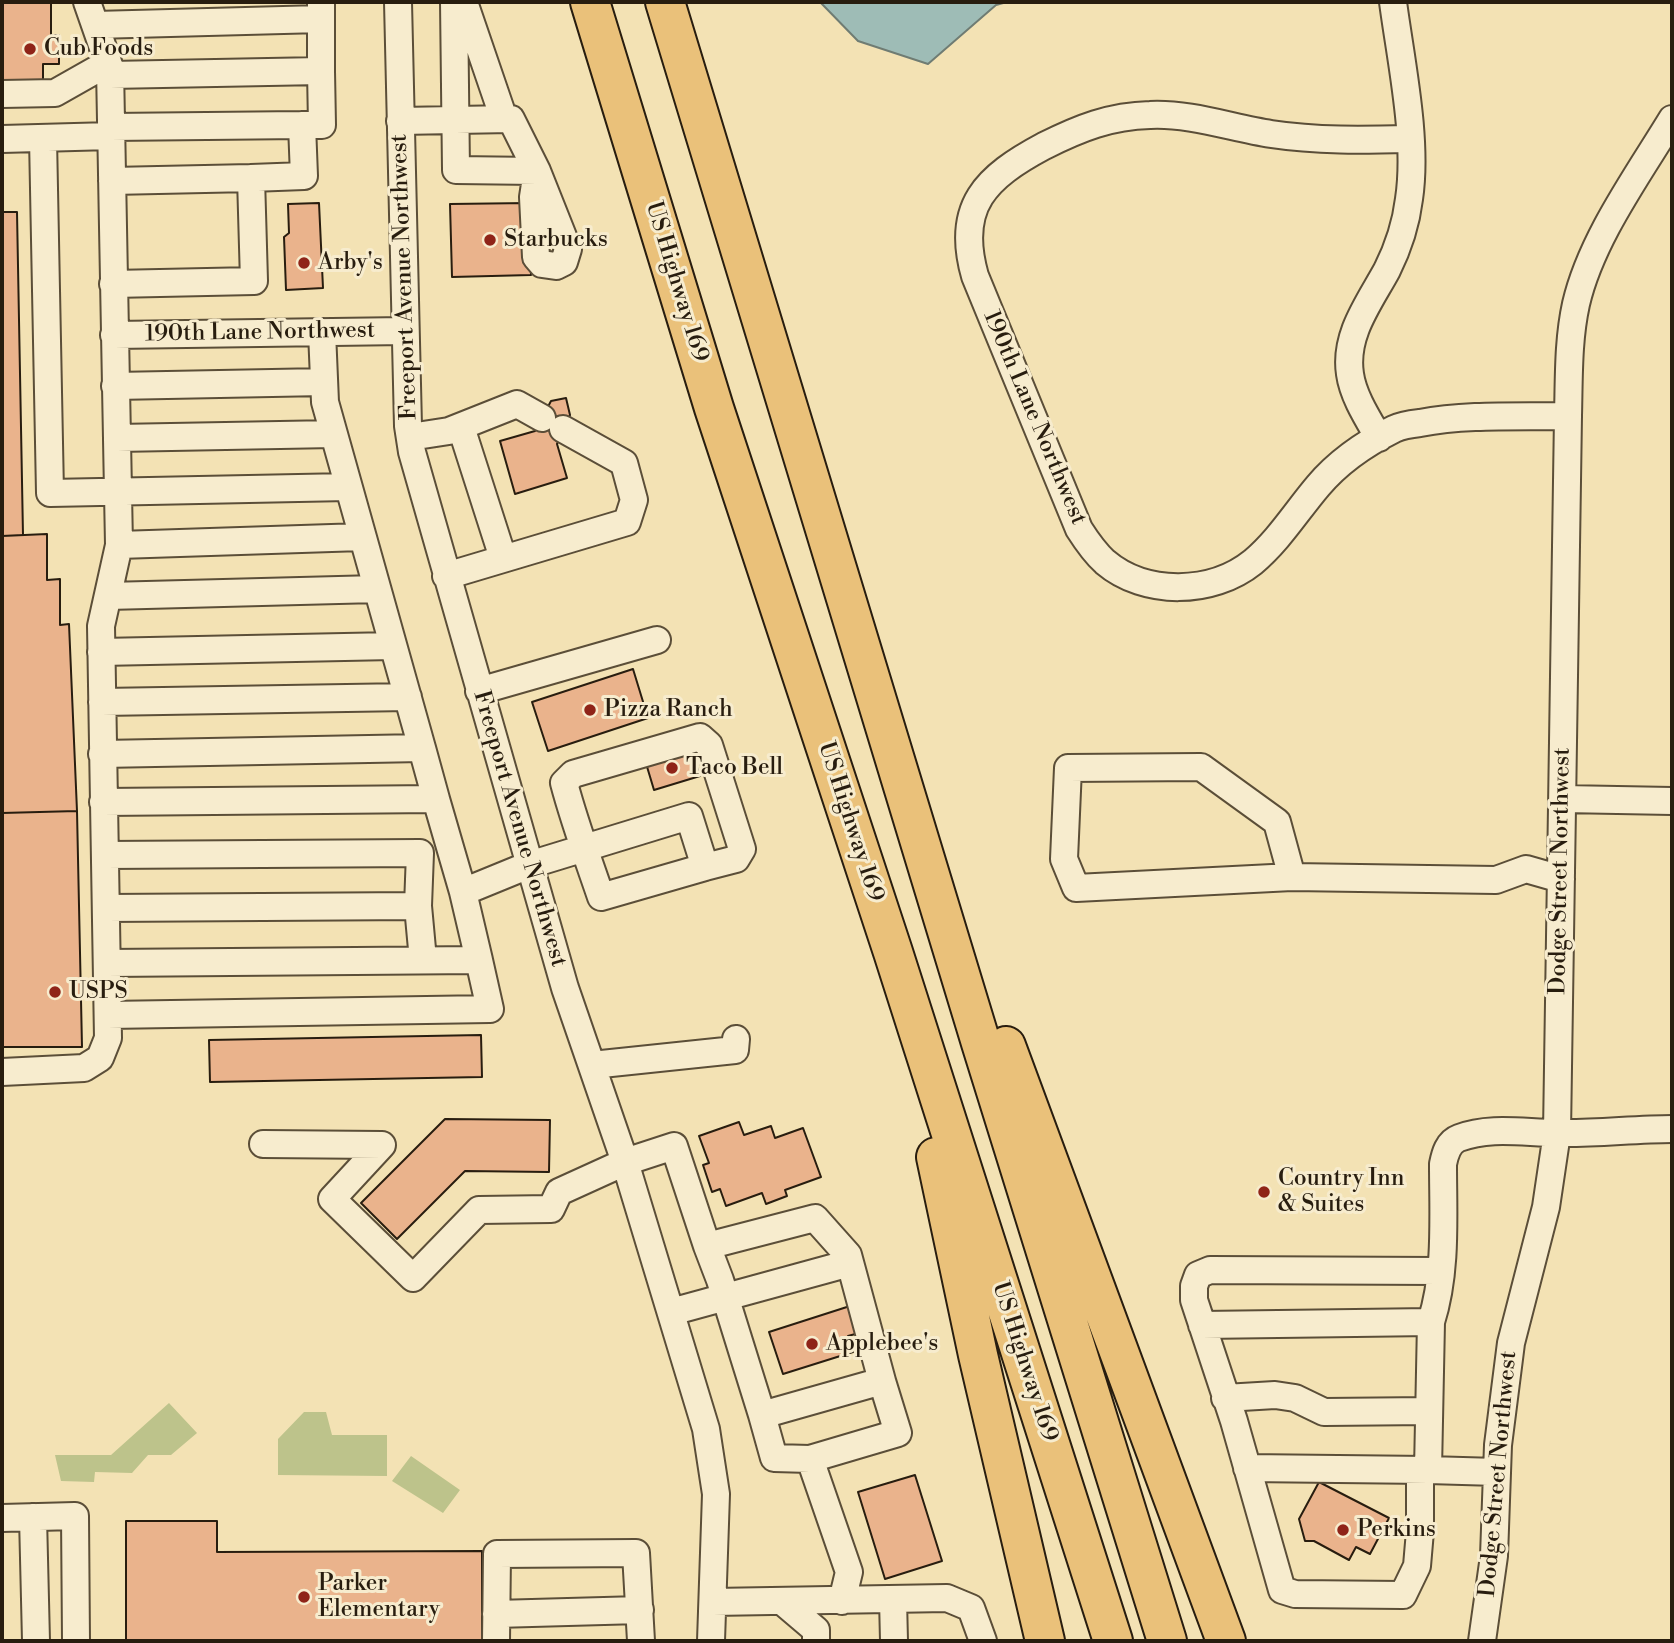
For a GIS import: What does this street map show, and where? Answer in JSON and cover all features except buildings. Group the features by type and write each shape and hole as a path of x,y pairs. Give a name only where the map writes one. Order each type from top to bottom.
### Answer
{"highway":[{"name":"US Highway 169","path":"590,2 715,408 1113,1641"},
{"path":"665,2 926,865 1167,1641"},
{"path":"926,865 1012,1059 1226,1641"},
{"path":"893,953 978,1355 1045,1641"}],"street":[{"name":"Freeport Avenue Northwest","path":"398,2 410,437 420,486 565,988 625,1162 706,1429 716,1494 710,1641"},
{"path":"400,121 454,120 511,120 537,171 456,170 454,120 454,2"},
{"path":"464,2 503,120"},
{"path":"1379,438 1355,391 1350,375 1349,356 1353,335 1388,268 1406,220 1410,197 1409,139 1393,2"},
{"path":"2,139 111,131 322,125 321,10 91,13 109,69 111,131 119,545 101,626 108,1038 100,1058 84,1068 2,1072"},
{"path":"2,94 55,93 109,69 321,71"},
{"name":"190th Lane Northwest","path":"1409,139 1354,141 1299,138 1154,114 1103,120 1056,140 1014,162 997,175 975,208 969,230 968,252 975,276 1079,528 1090,546 1120,573 1154,586 1202,585 1227,577 1251,564 1270,546 1335,468 1355,452 1397,427 1442,419 1568,416"},
{"name":"Dodge Street Northwest","path":"1482,1641 1494,1556 1497,1472 1511,1343 1546,1207 1557,1133 1571,330 1584,277 1612,220 1672,119"},
{"path":"111,181 304,176 302,125"},
{"path":"43,138 50,493 348,487"},
{"path":"113,284 254,281 251,178"},
{"name":"190th Lane Northwest","path":"114,335 405,331"},
{"path":"108,1015 490,1009 463,892 325,402 322,332"},
{"path":"116,386 324,382"},
{"path":"410,437 449,431 517,404 624,463 634,500 626,522 446,576"},
{"path":"461,427 503,558"},
{"path":"117,438 334,434"},
{"path":"119,545 362,537"},
{"path":"108,596 377,589"},
{"path":"479,691 657,640"},
{"path":"101,652 393,646"},
{"path":"102,702 408,697"},
{"path":"700,737 709,744 743,849 736,859 705,867 601,897 564,783 573,774 700,737"},
{"path":"102,754 422,748"},
{"path":"1292,877 1277,822 1201,767 1068,768 1064,859 1076,888 1292,877 1496,880 1526,869 1560,879"},
{"path":"103,802 436,799"},
{"path":"1563,799 1672,801"},
{"path":"463,892 529,864 689,816 705,867"},
{"path":"105,855 419,852 449,845"},
{"path":"419,852 418,906 424,960"},
{"path":"106,908 418,906"},
{"path":"107,963 479,960"},
{"path":"592,1065 735,1050 736,1039"},
{"path":"1440,1271 1210,1270 1198,1275 1194,1286 1194,1300 1247,1468 1282,1591 1309,1595 1403,1595 1417,1566 1429,1411 1431,1322 1439,1298 1440,1271 1443,1164 1446,1151 1452,1143 1459,1138 1500,1131 1557,1133 1672,1129"},
{"path":"263,1144 382,1145 332,1199 413,1278 479,1210 551,1209 559,1192 625,1162 674,1146 707,1246 725,1297 774,1458 810,1460 898,1433 848,1255 814,1218 707,1246"},
{"path":"671,1312 850,1263"},
{"path":"1202,1325 1431,1322"},
{"path":"762,1415 882,1381"},
{"path":"1224,1398 1275,1395 1295,1398 1324,1412 1429,1411"},
{"path":"810,1460 849,1572 842,1601"},
{"path":"1247,1468 1497,1472"},
{"path":"2,1518 75,1516 76,1641"},
{"path":"33,1517 36,1641"},
{"path":"496,1641 496,1554 636,1553 641,1641"},
{"path":"713,1602 947,1598 971,1608 983,1641"},
{"path":"893,1600 894,1641"},
{"path":"783,1602 816,1630 816,1641"},
{"path":"496,1614 640,1610"}],"green space":[{"path":"169,1403 197,1433 171,1455 148,1455 132,1473 95,1472 94,1482 61,1481 55,1455 111,1455"},
{"path":"304,1412 326,1412 332,1435 387,1435 387,1476 278,1475 278,1439"},
{"path":"411,1456 460,1490 443,1513 392,1481"}],"water":[{"path":"820,2 1007,2 996,5 928,64 858,41"}],"place":[{"name":"Cub Foods","path":"30,49"},
{"name":"Starbucks","path":"490,240"},
{"name":"Arby's","path":"304,263"},
{"name":"Pizza Ranch","path":"590,710"},
{"name":"Taco Bell","path":"672,768"},
{"name":"USPS","path":"55,992"},
{"name":"Country Inn & Suites","path":"1264,1192"},
{"name":"Applebee's","path":"812,1344"},
{"name":"Perkins","path":"1343,1530"},
{"name":"Parker Elementary","path":"304,1597"}]}
